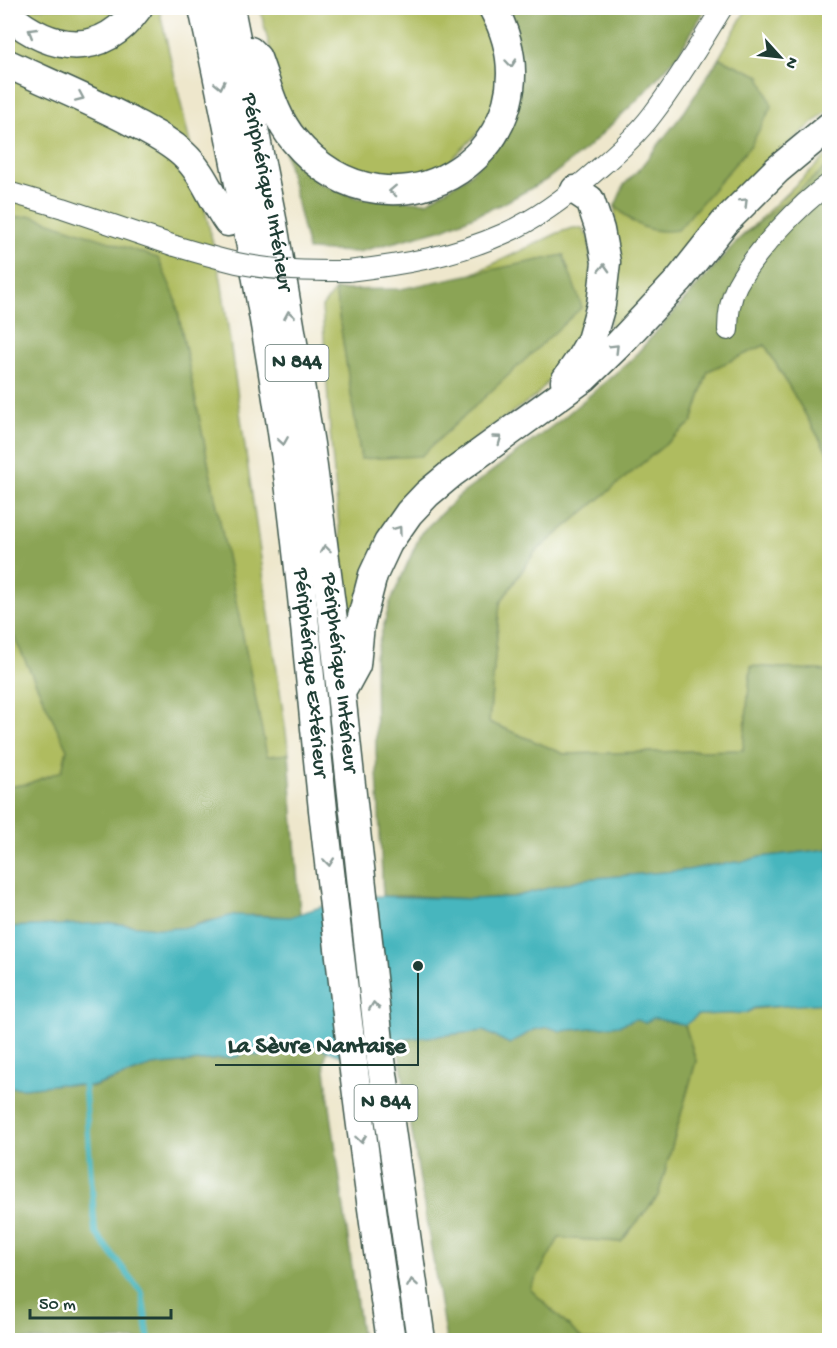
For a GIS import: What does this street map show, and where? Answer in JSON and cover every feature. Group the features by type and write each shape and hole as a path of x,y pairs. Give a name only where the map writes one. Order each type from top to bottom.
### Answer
{"highway":[{"path":"8,15 46,40 70,45 92,42 117,31 138,8"},
{"path":"183,8 228,222 249,338 274,383"},
{"name":"Périphérique Extérieur","path":"203,8 238,177 286,460 309,649 323,804 361,1135 391,1341"},
{"name":"Périphérique Intérieur","path":"230,8 273,224 301,385 326,557 381,1060 421,1341"},
{"path":"237,38 257,58 282,122 292,139 304,151 328,170 361,186 382,191 405,190 429,185 454,174 483,148 500,121 510,93 512,66 504,31 493,8"},
{"path":"14,72 110,110 164,139 183,154 200,174 216,206 228,222"},
{"path":"341,691 356,665 360,626 373,575 388,543 409,513 451,474 584,378 679,280 725,222 777,170 830,126"},
{"path":"554,398 591,340 602,305 606,262 600,230 590,200 575,190"}],"street":[{"path":"8,192 175,246 238,263 263,267 304,271 348,271 444,255 504,234 532,219 575,190 614,155 651,116 690,60 722,8"},
{"path":"728,330 729,310 736,286 754,260 815,193 830,183"}],"green space":[{"path":"8,8 159,8 221,279 289,754 267,757 175,297 32,216 8,218"},
{"path":"260,8 478,8 493,37 498,99 482,129 437,174 400,180 356,174 320,151 283,103"},
{"path":"505,8 706,8 678,55 638,99 586,149 546,180 504,203 443,229 358,252 308,250 284,148 319,183 358,198 427,202 467,177 499,144"},
{"path":"747,8 805,8 829,13 829,110 763,165 675,266 605,341 614,291 615,206 632,222 760,76 719,58"},
{"path":"719,58 760,76 772,106 751,145 678,230 658,231 643,227 629,219 615,206 624,185 685,111"},
{"path":"829,153 829,165 737,241"},
{"path":"829,165 829,455 765,345 708,371 692,422 534,553 500,603 489,722 564,754 743,750 751,666 829,671 829,849 760,857 688,870 584,879 513,897 474,899 383,896 376,750 375,656 390,603 421,533 459,496 563,418 632,359 737,241"},
{"path":"32,216 158,258 175,297 267,756 289,754 300,915 290,917 254,915 206,921 190,927 165,929 110,923 8,927 8,787 27,784 62,771 67,749 8,624 8,218"},
{"path":"572,228 582,228 589,238 592,285 583,328 571,354 536,396 481,434 412,496 356,609 347,611 330,431 322,307 335,290 361,459 563,255 470,275"},
{"path":"563,255 582,307 421,456 361,459 335,290 401,289"},
{"path":"765,345 829,455 829,671 751,666 743,750 564,754 489,722 500,603 534,553 692,422 708,371"},
{"path":"8,624 67,749 62,771 27,784 8,787"},
{"path":"829,1003 827,1048 830,1055 829,1340 583,1340 530,1289 559,1238 621,1242 658,1196 696,1061 685,1025 698,1015 746,1013 754,1009"},
{"path":"653,1018 685,1025 696,1061 658,1196 621,1242 559,1238 530,1289 583,1340 446,1340 397,1040 484,1031 510,1044 533,1030 548,1027 561,1031 620,1025 635,1019"},
{"path":"312,1045 327,1051 324,1063 362,1340 8,1340 8,1087 24,1088 60,1084 94,1087 152,1066 237,1057 247,1052 258,1056 273,1046"}],"water":[{"path":"829,849 829,1003 754,1008 746,1013 698,1015 685,1025 653,1018 645,1023 635,1019 620,1025 561,1031 548,1027 533,1030 510,1044 484,1031 367,1043 344,1057 312,1045 273,1046 258,1056 246,1052 237,1057 152,1066 94,1086 60,1084 24,1088 8,1087 8,927 110,923 165,929 190,927 233,915 290,917 342,900 374,896 474,899 513,897 584,879 688,870 760,857"}],"waterway":[{"path":"84,1079 95,1232 142,1293 149,1340"}],"place":[{"name":"La Sèvre Nantaise","path":"418,966"}]}
